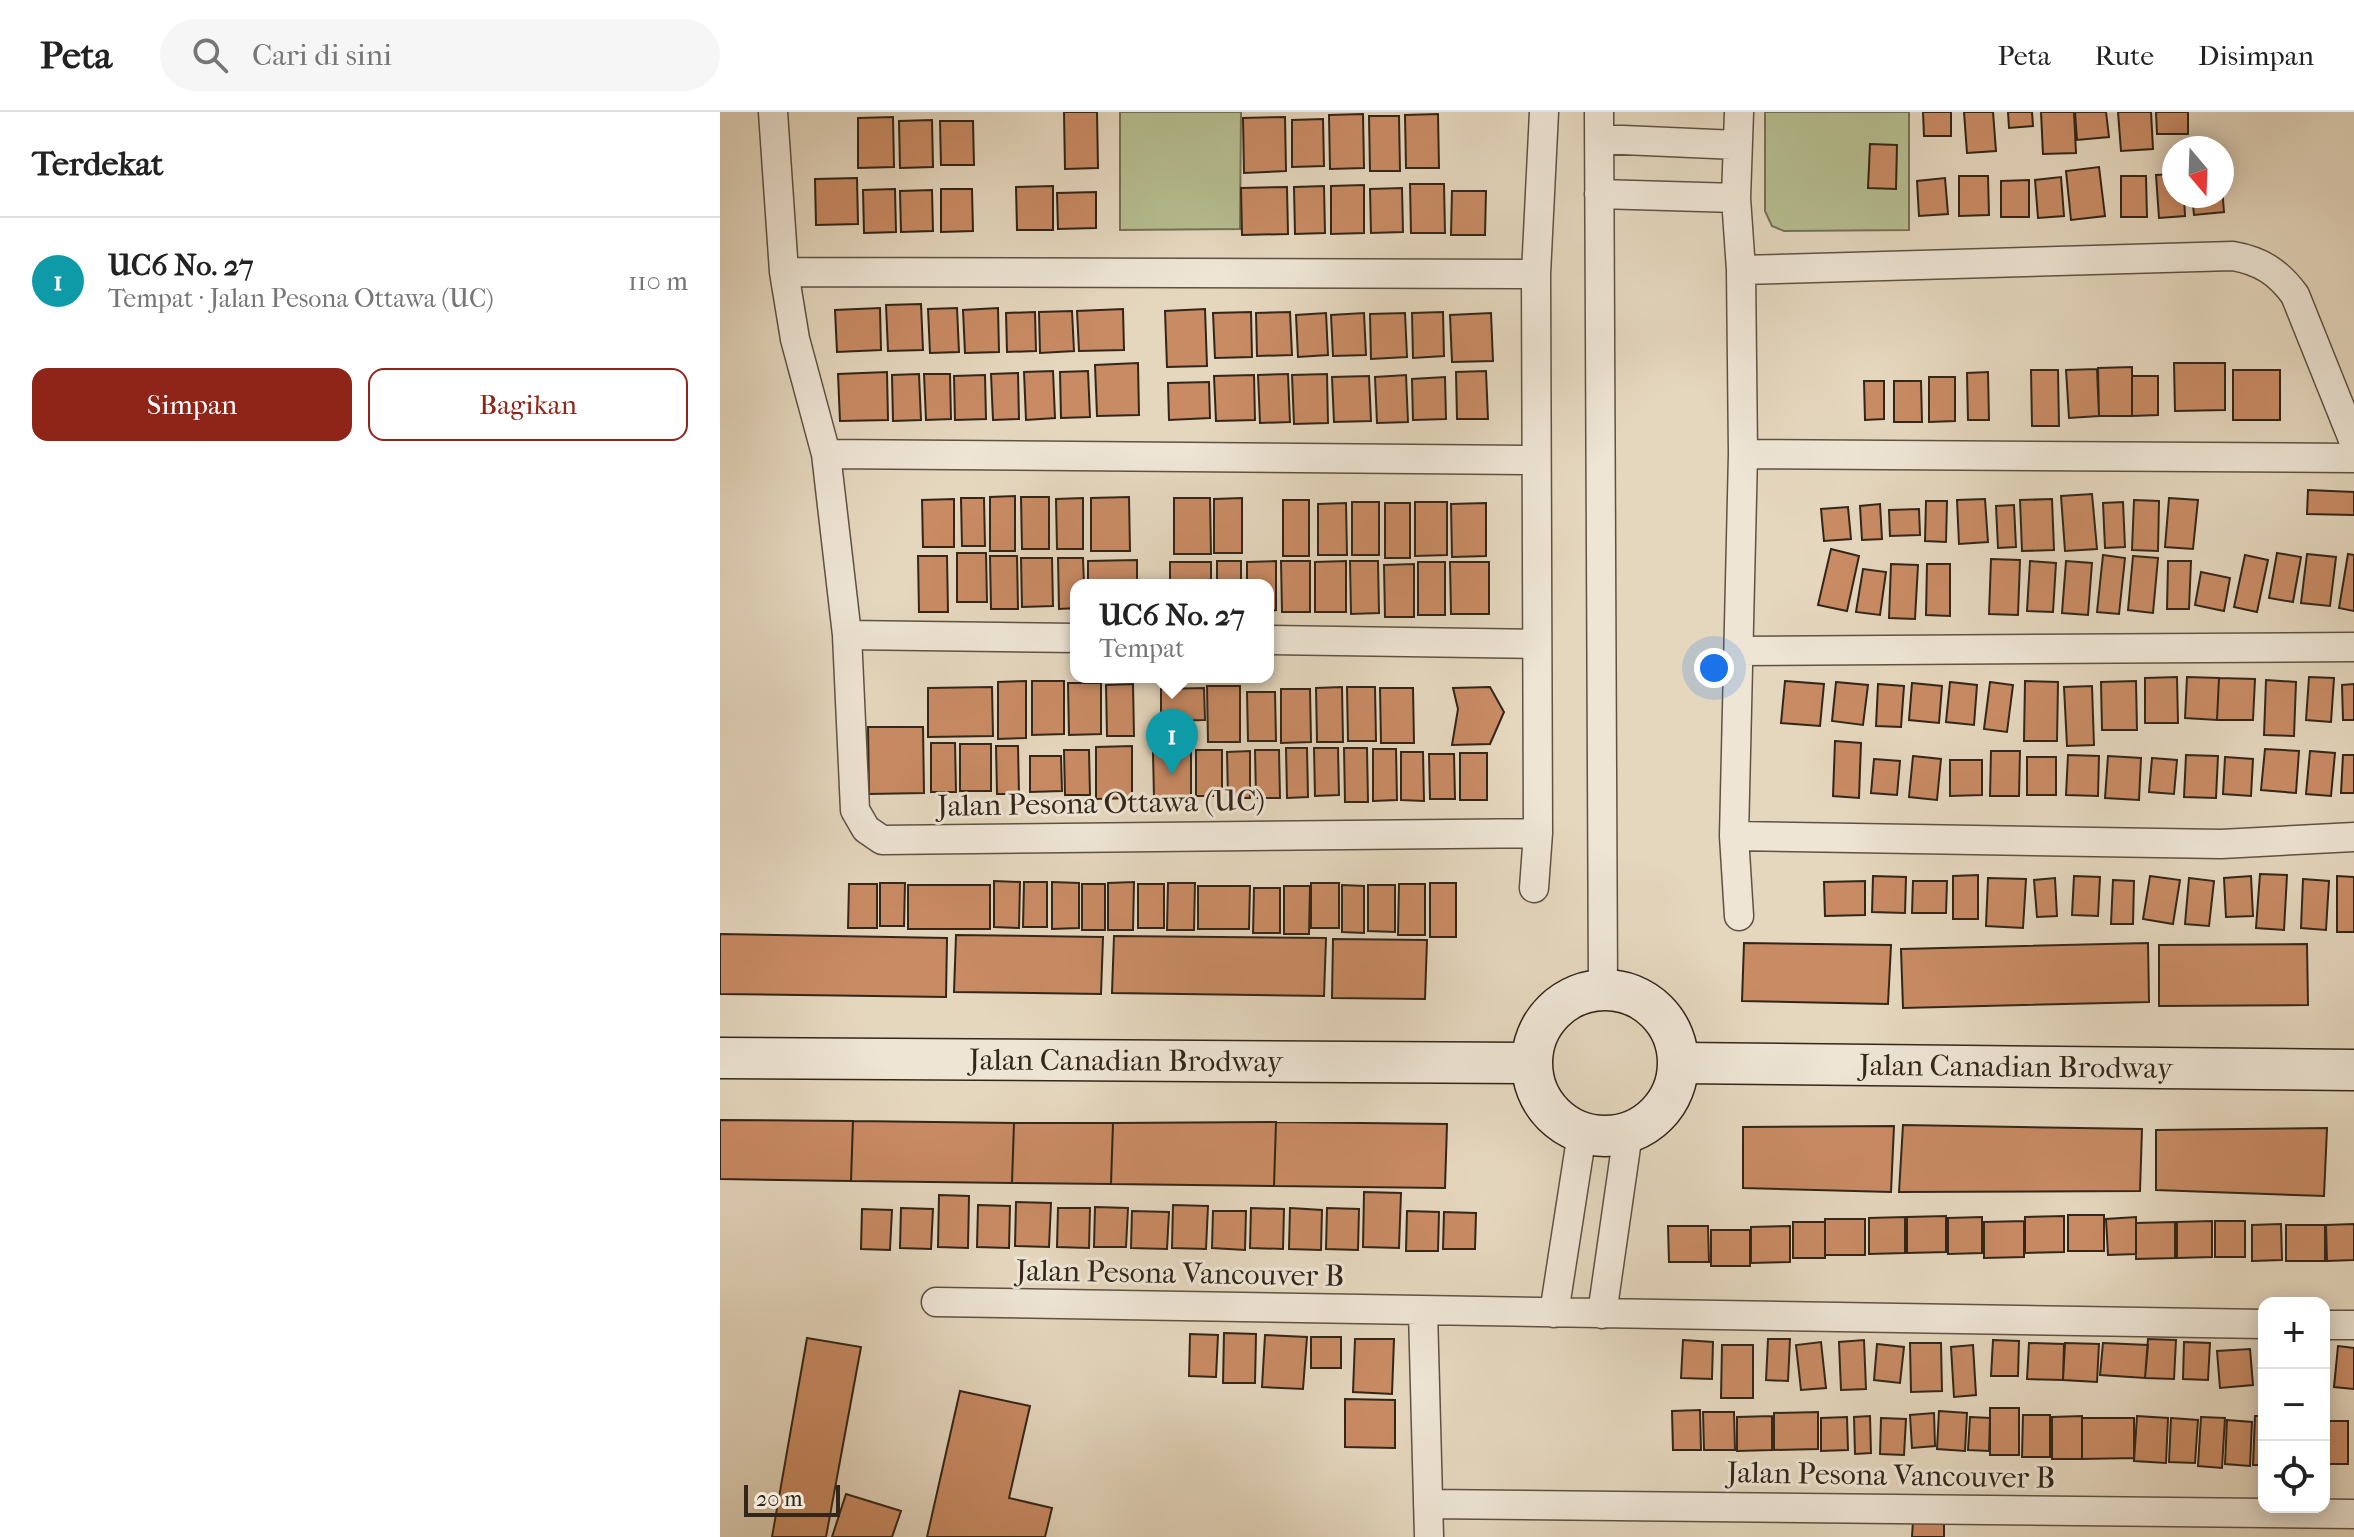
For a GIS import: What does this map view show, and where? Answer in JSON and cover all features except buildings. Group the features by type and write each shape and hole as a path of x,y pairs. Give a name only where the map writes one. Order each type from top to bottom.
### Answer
{"street":[{"name":"Jalan Pesona Ottawa (UC)","path":"773,112 784,272 795,339 826,454 847,635 855,810 866,829 882,840 1538,833"},
{"path":"1534,888 1538,833 1536,274 1544,112"},
{"path":"1739,112 1736,198 1741,270 1743,454 1734,836 1739,916"},
{"path":"1603,989 1600,126 1737,145"},
{"path":"1599,194 1736,198"},
{"path":"1741,270 2233,256 2252,260 2282,278 2295,295 2354,442"},
{"path":"784,272 1536,274"},
{"path":"826,454 1536,460"},
{"path":"1743,454 2354,458"},
{"path":"847,635 1070,638"},
{"path":"1274,640 1535,644"},
{"path":"1739,651 2354,647"},
{"path":"1734,836 2221,844 2354,837"},
{"path":"1603,989 1626,993 1647,1003 1665,1019 1676,1039 1680,1063 1676,1086 1666,1106 1649,1123 1628,1133 1605,1137 1582,1133 1562,1123 1545,1107 1535,1086 1531,1063 1535,1041 1545,1021 1561,1004 1581,994 1603,989"},
{"name":"Jalan Canadian Brodway","path":"720,1058 1531,1063"},
{"name":"Jalan Canadian Brodway","path":"1680,1063 2354,1070"},
{"path":"1554,1313 1582,1133"},
{"path":"1602,1314 1628,1133"},
{"name":"Jalan Pesona Vancouver B","path":"936,1302 2258,1324"},
{"path":"1423,1311 1429,1537"},
{"path":"2330,1325 2354,1325"},
{"name":"Jalan Pesona Vancouver B","path":"1428,1504 2354,1515"},
{"name":"Jalan Pesona Vancouver B","path":"2312,1537 2354,1515"}],"green space":[{"path":"1120,112 1241,112 1240,229 1120,230"},
{"path":"1765,112 1909,112 1909,230 1784,231 1772,226 1765,211"}],"place":[{"name":"UC6 No. 27","path":"1172,775"}]}
